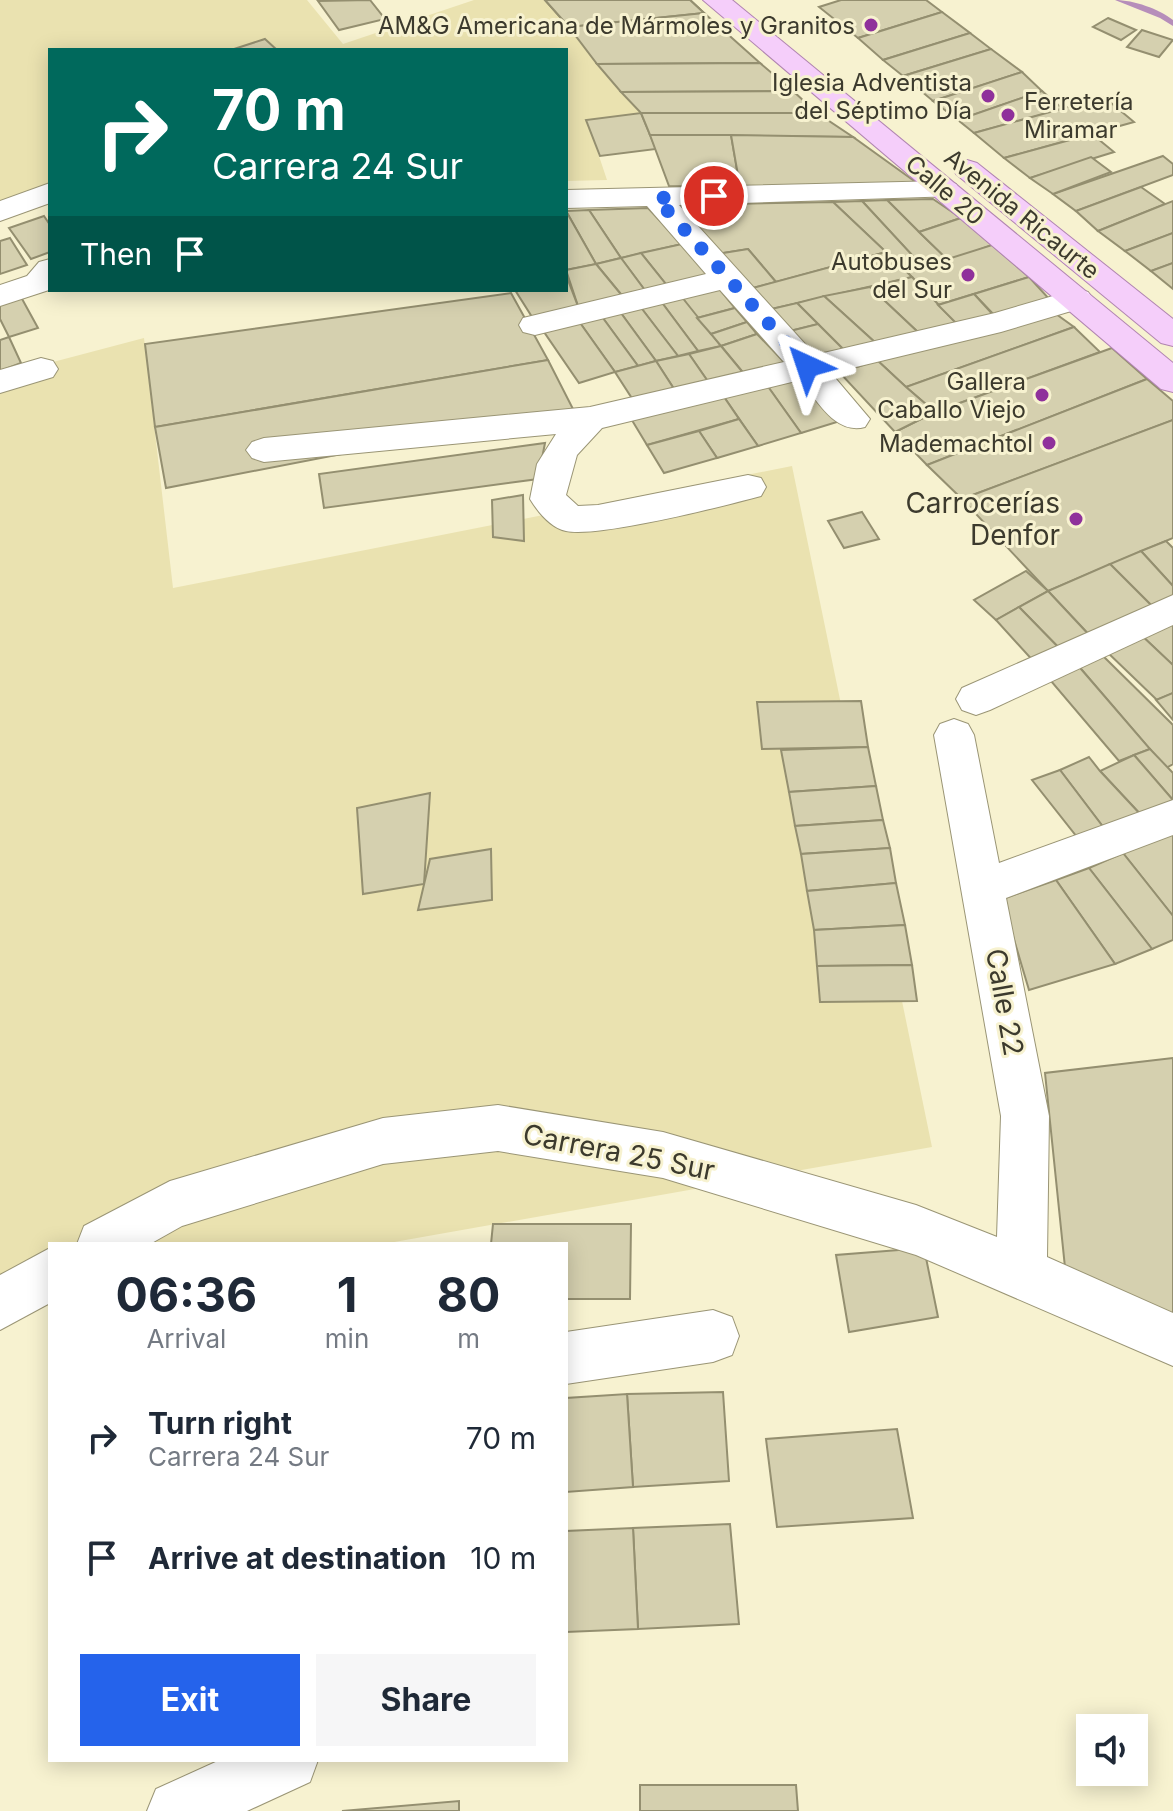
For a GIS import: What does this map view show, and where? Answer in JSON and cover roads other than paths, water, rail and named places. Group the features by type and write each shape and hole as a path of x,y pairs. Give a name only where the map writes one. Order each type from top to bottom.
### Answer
{"main road":[{"name":"Calle 20","path":"716,0 1173,381"},
{"path":"758,0 832,59"},
{"name":"Avenida Ricaurte","path":"941,148 1173,336"}],"street":[{"path":"568,199 945,190"},
{"path":"0,212 48,193"},
{"path":"656,198 853,419"},
{"path":"0,296 38,283 48,271"},
{"path":"535,325 728,278"},
{"path":"264,450 590,419 1001,322 1077,299"},
{"path":"0,382 41,369"},
{"path":"590,419 565,441 549,473 548,499 569,519 598,518 748,487"},
{"name":"Calle 22","path":"1021,1272 1025,1116 982,885 965,717 1173,609"},
{"path":"982,885 1020,877 1173,817"},
{"name":"Carrera 25 Sur","path":"105,1242 170,1205 383,1141 498,1128 663,1155 916,1230 1021,1272 1173,1340"},
{"path":"0,1304 48,1275"},
{"path":"568,1358 713,1336"},
{"path":"195,1789 282,1762"}],"waterway":[{"path":"1119,0 1163,16 1173,24"}],"place":[{"name":"AM&G Americana de Mármoles y Granitos","path":"871,25"},
{"name":"Iglesia Adventista del Séptimo Día","path":"988,96"},
{"name":"Ferretería Miramar","path":"1008,115"},
{"name":"Autobuses del Sur","path":"968,275"},
{"name":"Gallera Caballo Viejo","path":"1042,395"},
{"name":"Mademachtol","path":"1049,443"},
{"name":"Carrocerías Denfor","path":"1076,519"}]}
